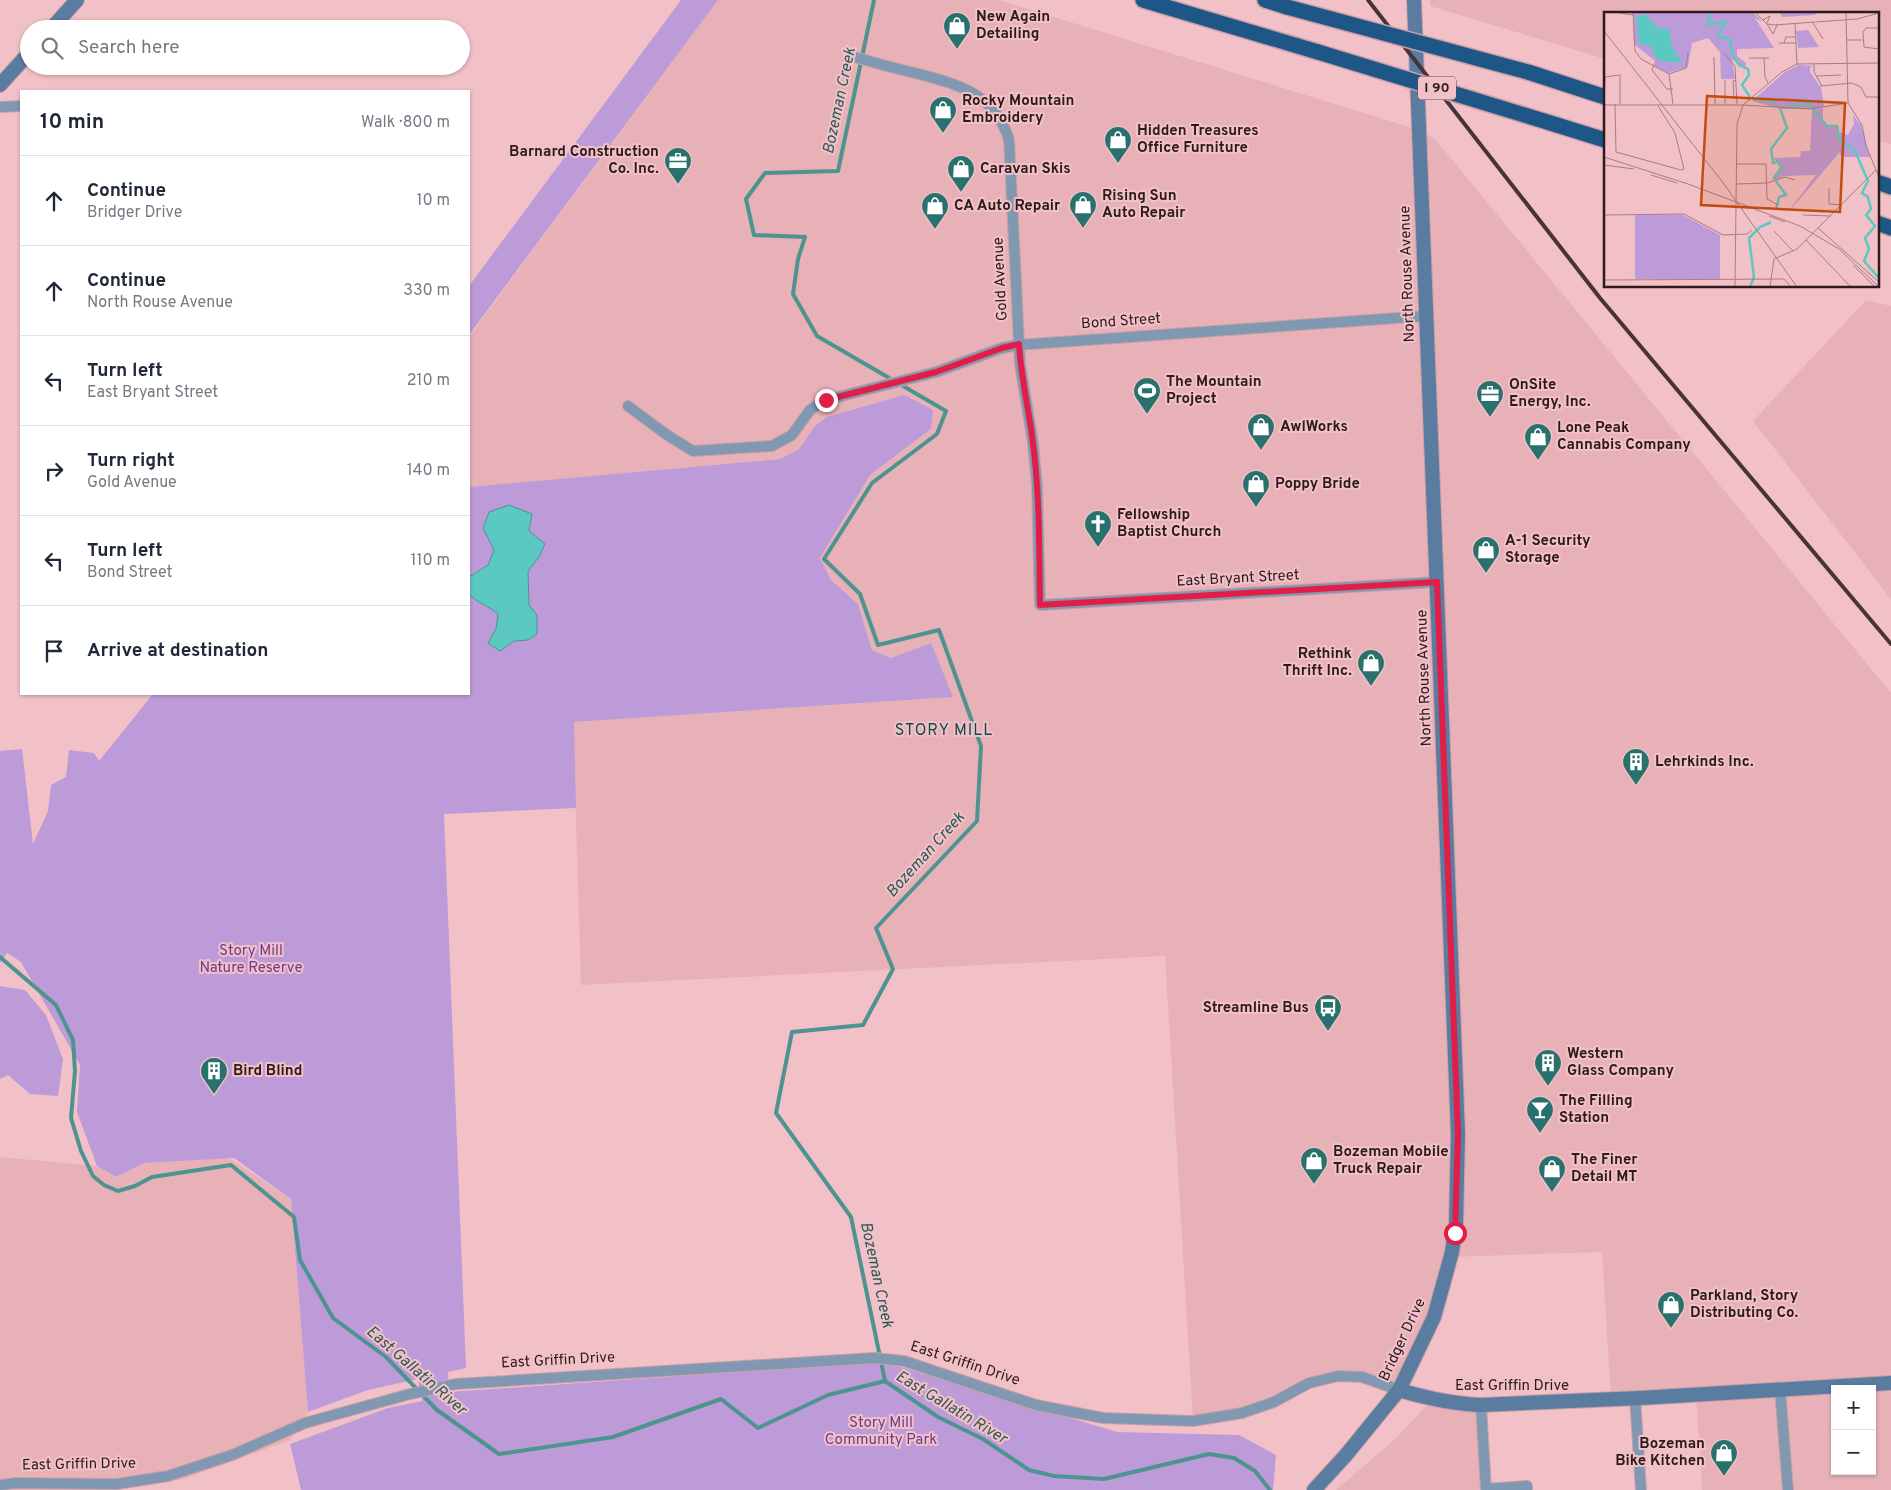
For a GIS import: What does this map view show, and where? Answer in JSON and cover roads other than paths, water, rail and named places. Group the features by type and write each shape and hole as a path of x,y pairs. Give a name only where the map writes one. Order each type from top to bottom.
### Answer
{"highway":[{"name":"I 90","path":"1143,0 1604,140"},
{"path":"1265,0 1528,72 1604,97"},
{"path":"1878,182 1891,187"},
{"path":"1878,223 1891,228"}],"main road":[{"path":"59,20 77,0"},
{"name":"North Rouse Avenue","path":"1414,0 1458,1134 1456,1206"},
{"path":"0,85 20,63"},
{"name":"Bridger Drive","path":"1314,1490 1346,1455 1398,1390 1437,1310 1452,1252 1456,1224 1456,1206"},
{"name":"East Griffin Drive","path":"1398,1390 1438,1401 1481,1405 1891,1383"}],"street":[{"name":"Gold Avenue","path":"851,56 957,84 990,106 1005,125 1009,140 1020,364 1033,443 1037,485 1040,605"},
{"path":"0,107 20,106"},
{"name":"Bond Street","path":"628,406 667,436 693,451 772,446 792,435 810,410 823,402 928,373 1019,344 1426,316"},
{"name":"East Bryant Street","path":"1040,605 1437,582"},
{"name":"East Griffin Drive","path":"0,1485 14,1482 118,1484 168,1476 232,1455 305,1423 406,1395 475,1382 874,1358 904,1361 923,1366 1036,1405 1103,1418 1193,1421 1242,1413 1274,1402 1309,1383 1338,1376 1362,1377 1398,1390"},
{"path":"1780,1389 1788,1490"},
{"path":"1635,1398 1641,1490"},
{"path":"1481,1405 1486,1489 1527,1486 1527,1490"}],"water":[{"path":"509,505 532,514 529,531 545,544 539,557 528,571 529,605 537,615 537,634 528,640 514,641 500,651 488,643 496,629 498,614 470,595 470,576 488,565 494,550 483,528 489,512"}],"waterway":[{"name":"Bozeman Creek","path":"874,0 838,171 765,173 746,199 754,235 805,237 798,259 793,294 817,336 946,411 937,434 872,483 824,559 860,594 878,645 939,630 981,746 977,821 876,928 893,969 863,1025 792,1032 776,1113 851,1217 885,1381"},
{"name":"East Gallatin River","path":"0,957 56,1005 73,1040 75,1071 71,1118 81,1151 93,1176 104,1185 118,1191 135,1186 152,1177 231,1165 294,1217 300,1260 333,1318 386,1357 437,1410 499,1454 613,1437 721,1399 758,1428 828,1395 885,1381 938,1417 983,1439 1029,1470 1054,1476 1104,1479 1209,1454 1234,1458 1255,1471 1270,1490"}],"railway":[{"path":"1368,0 1600,298 1891,644"}],"place":[{"name":"New Again Detailing","path":"957,50"},
{"name":"Rocky Mountain Embroidery","path":"943,134"},
{"name":"Hidden Treasures Office Furniture","path":"1118,164"},
{"name":"Barnard Construction Co. Inc.","path":"678,185"},
{"name":"Caravan Skis","path":"961,193"},
{"name":"Rising Sun Auto Repair","path":"1083,229"},
{"name":"CA Auto Repair","path":"935,230"},
{"name":"The Mountain Project","path":"1147,415"},
{"name":"OnSite Energy, Inc.","path":"1490,418"},
{"name":"AwlWorks","path":"1261,451"},
{"name":"Lone Peak Cannabis Company","path":"1538,461"},
{"name":"Poppy Bride","path":"1256,508"},
{"name":"Fellowship Baptist Church","path":"1098,548"},
{"name":"A-1 Security Storage","path":"1486,574"},
{"name":"Rethink Thrift Inc.","path":"1371,687"},
{"name":"Lehrkinds Inc.","path":"1636,786"},
{"name":"Streamline Bus","path":"1328,1032"},
{"name":"Western Glass Company","path":"1548,1087"},
{"name":"Bird Blind","path":"214,1095"},
{"name":"The Filling Station","path":"1540,1134"},
{"name":"Bozeman Mobile Truck Repair","path":"1314,1185"},
{"name":"The Finer Detail MT","path":"1552,1193"},
{"name":"Parkland, Story Distributing Co.","path":"1671,1329"},
{"name":"Bozeman Bike Kitchen","path":"1724,1477"}],"district":[{"name":"STORY MILL","path":"944,731"}],"park label":[{"name":"Story Mill Nature Reserve","path":"251,960"},
{"name":"Story Mill Community Park","path":"881,1432"}]}
